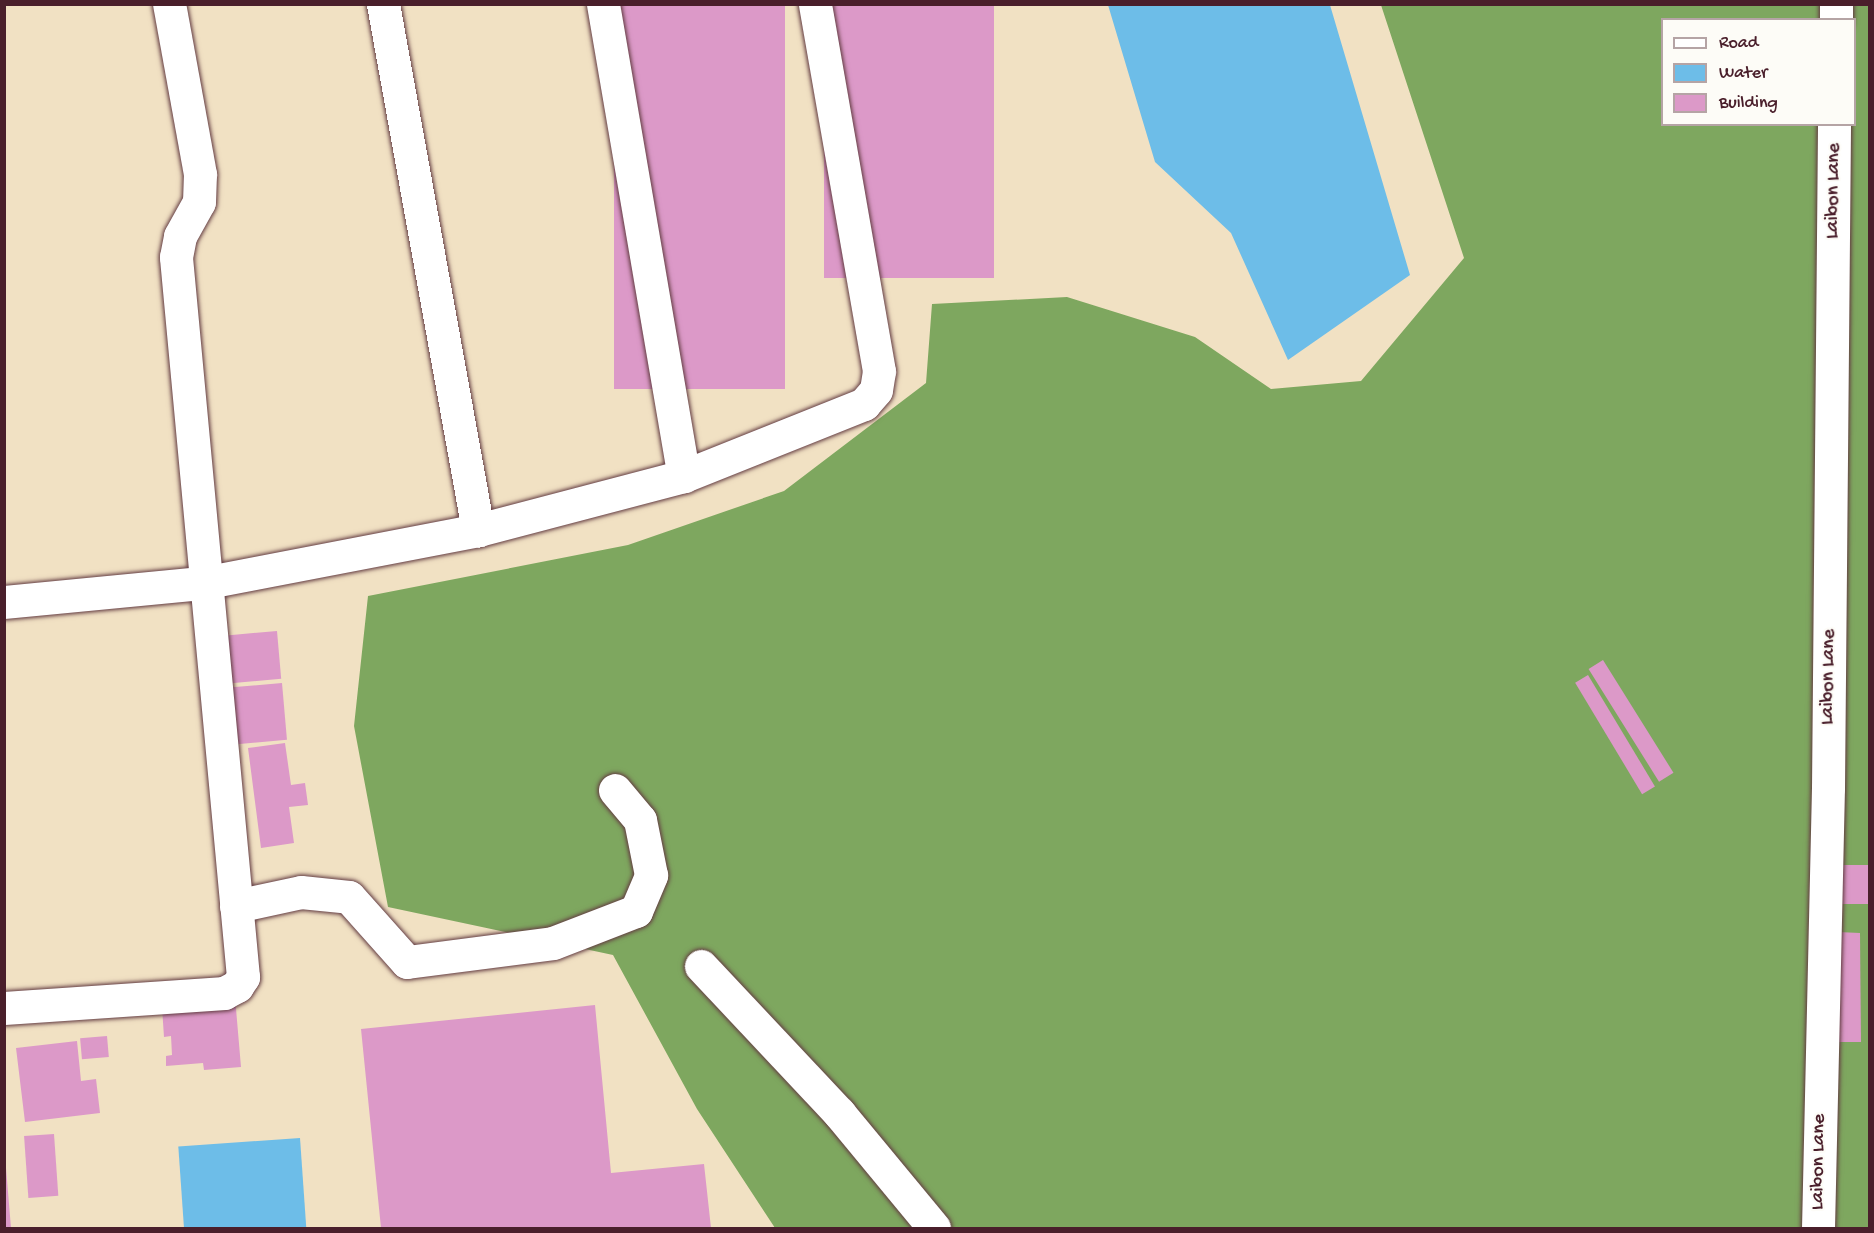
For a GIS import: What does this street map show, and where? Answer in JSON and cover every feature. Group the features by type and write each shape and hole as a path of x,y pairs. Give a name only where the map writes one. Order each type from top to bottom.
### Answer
{"street":[{"path":"4,1008 224,993 237,986 243,977 204,583 176,257 180,236 199,202 200,174 169,4"},
{"path":"383,4 478,530"},
{"path":"603,4 684,476"},
{"path":"4,602 204,583 478,530 684,476 864,404 876,390 879,371 816,4"},
{"name":"Laibon Lane","path":"1818,1228 1827,800 1834,126"},
{"path":"236,906 301,892 349,897 407,962 553,943 636,911 651,875 640,820 615,790"},
{"path":"701,966 839,1113 934,1228"}],"green space":[{"path":"1381,5 1869,5 1869,1228 775,1228 697,1109 613,955 388,907 354,726 368,596 628,545 784,491 926,383 932,304 1067,297 1195,337 1271,389 1361,381 1464,258"}],"water":[{"path":"1108,5 1330,5 1410,275 1288,360 1231,233 1155,162"},
{"path":"300,1138 306,1228 184,1228 178,1147"}],"building":[{"path":"614,4 785,4 785,389 614,389"},
{"path":"824,4 994,4 994,278 824,278"},
{"path":"277,631 281,679 225,684 221,636"},
{"path":"1603,660 1673,773 1659,782 1589,669"},
{"path":"1588,675 1655,786 1642,794 1575,683"},
{"path":"282,683 287,740 234,744 229,688"},
{"path":"285,743 291,785 305,783 308,805 289,807 294,843 261,848 248,748"},
{"path":"1841,865 1870,865 1870,904 1841,904"},
{"path":"1838,932 1860,933 1861,1042 1834,1042"},
{"path":"235,997 241,1067 204,1070 203,1063 166,1066 166,1056 172,1055 171,1036 164,1037 162,1007"},
{"path":"595,1005 611,1173 704,1164 711,1228 381,1228 361,1029"},
{"path":"107,1036 109,1057 82,1059 80,1038"},
{"path":"77,1041 81,1081 96,1079 100,1113 25,1122 16,1048"},
{"path":"54,1134 58,1196 28,1198 24,1136"},
{"path":"4,1168 6,1168 11,1228 4,1228"}]}
